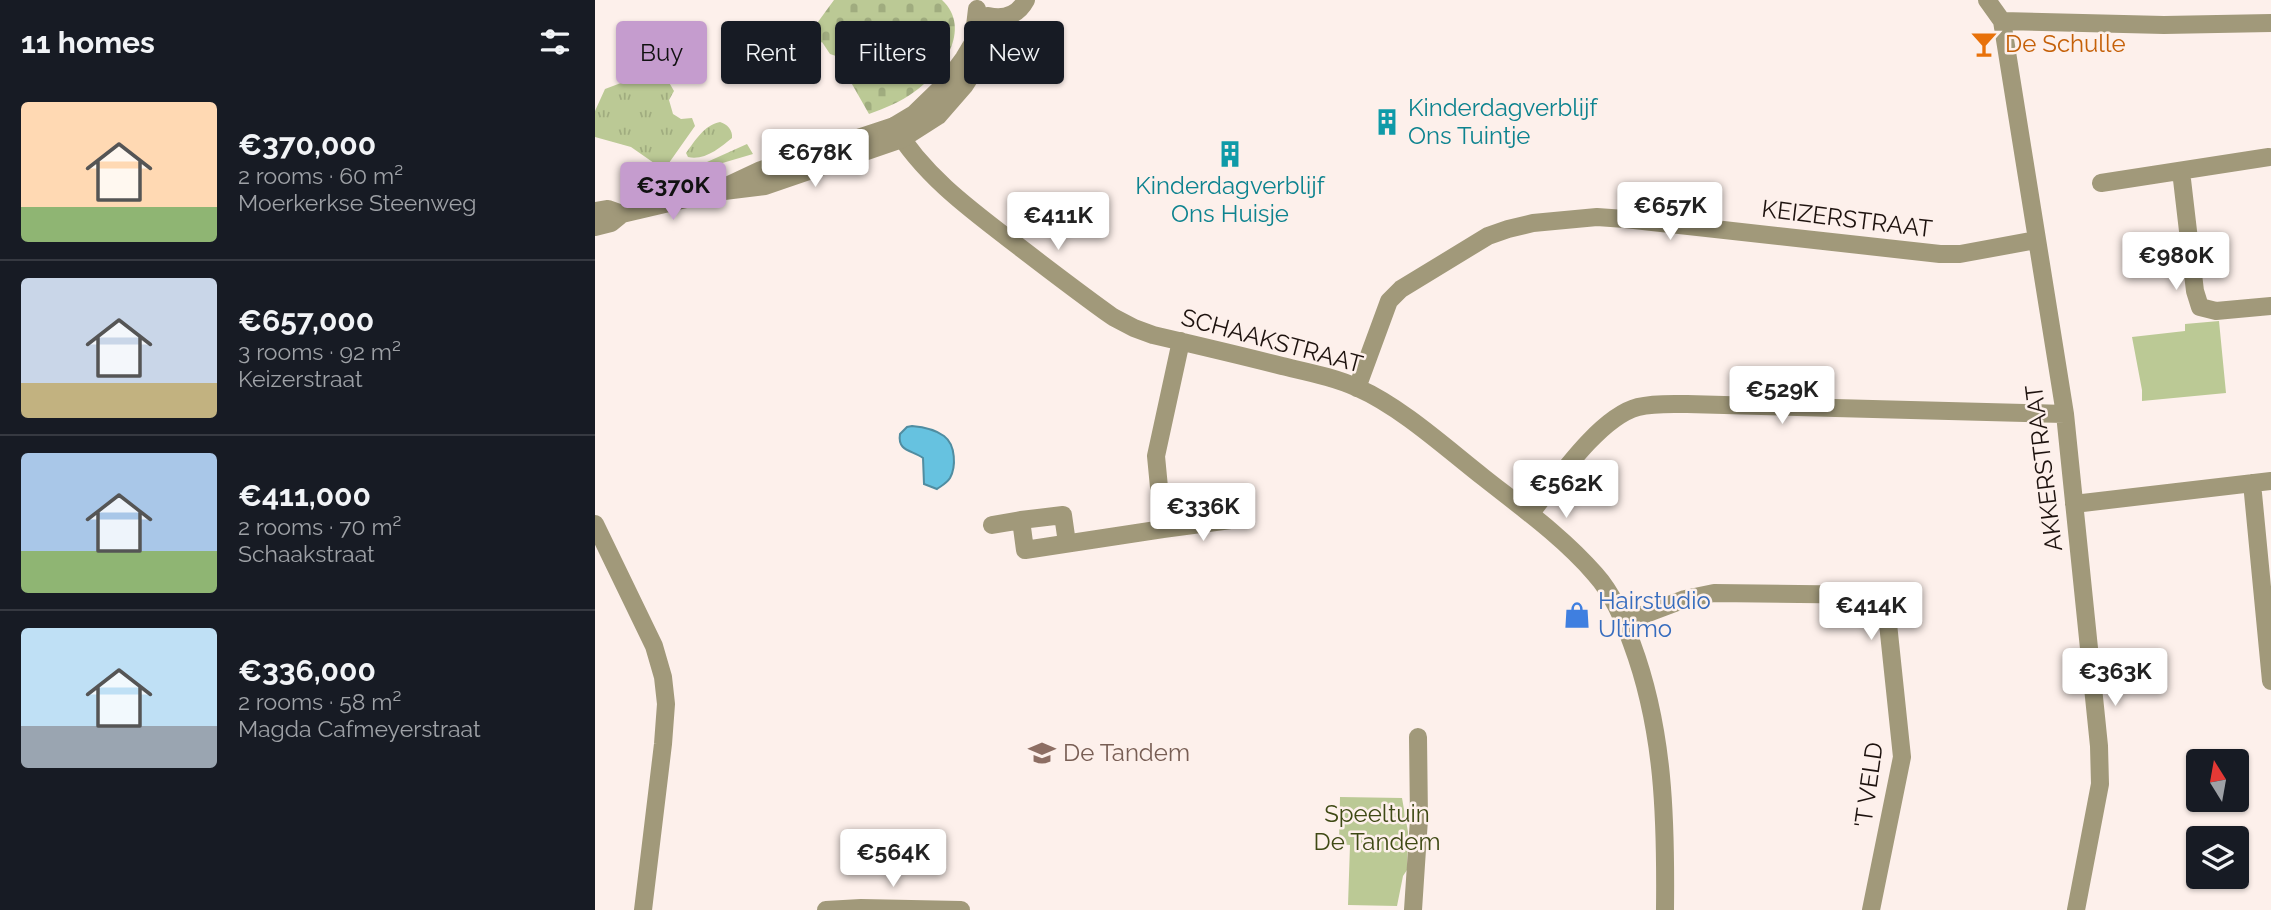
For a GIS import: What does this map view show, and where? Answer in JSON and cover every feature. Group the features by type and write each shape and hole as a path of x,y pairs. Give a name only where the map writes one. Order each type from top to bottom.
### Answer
{"street":[{"path":"974,5 986,16 998,18 1018,11 1026,0"},
{"path":"1987,0 2002,21 2164,25 2271,23"},
{"path":"898,132 954,71 972,43 974,5"},
{"path":"595,227 611,223 622,214 716,192 765,186 938,116 965,85 979,63 998,18"},
{"name":"AKKERSTRAAT","path":"2002,21 2064,414 2099,746 2100,783 2076,910"},
{"name":"SCHAAKSTRAAT","path":"898,132 941,184 978,216 1093,303 1134,328 1303,371 1357,388 1398,412 1530,514 1595,574 1612,596 1624,622 1657,731 1665,803 1665,910"},
{"path":"2101,183 2269,157"},
{"path":"2181,171 2195,291 2200,307 2216,311 2271,306"},
{"path":"595,212 608,209 622,214"},
{"name":"KEIZERSTRAAT","path":"1357,388 1389,301 1401,289 1488,236 1533,223 1597,216 1940,254 1960,254 2036,240"},
{"path":"1163,529 1156,456 1181,341"},
{"path":"1530,514 1580,452 1607,424 1635,408 1659,404 1687,404 2064,414"},
{"path":"2074,503 2271,481"},
{"path":"2252,483 2265,572 2271,681"},
{"path":"992,526 1063,514 1067,543"},
{"path":"1021,520 1025,550 1238,519"},
{"path":"595,524 654,646 660,662 665,693 663,744 643,910"},
{"name":"'T VELD","path":"1624,622 1685,599 1714,593 1885,595 1902,757 1871,910"},
{"path":"1413,910 1419,819 1418,737"},
{"path":"826,910 961,910"}],"green space":[{"path":"834,0 942,0 951,12 955,24 950,50 950,21 835,21 835,56 830,54 821,43 821,21 819,21"},
{"path":"618,84 670,84 674,91 669,100 673,114 681,119 692,118 695,126 664,170 631,147 595,137 595,111 605,89"},
{"path":"852,84 925,84 904,99 869,114"},
{"path":"720,122 732,132 732,138 706,155 688,157 686,153 700,134 709,126"},
{"path":"747,144 753,154 675,177 672,174 707,162"},
{"path":"2219,321 2226,393 2142,401 2132,337 2185,331 2185,324"},
{"name":"Speeltuin De Tandem","path":"1340,797 1402,798 1408,832 1407,870 1403,876 1397,906 1348,905 1350,845 1339,844"}],"water":[{"path":"912,426 937,432 951,445 954,456 952,473 937,489 924,484 923,458 901,444 900,434"}],"place":[{"name":"De Schulle","path":"1984,44"},
{"name":"Kinderdagverblijf Ons Tuintje","path":"1387,122"},
{"name":"Kinderdagverblijf Ons Huisje","path":"1230,154"},
{"name":"Hairstudio Ultimo","path":"1577,615"},
{"name":"De Tandem","path":"1042,753"}]}
